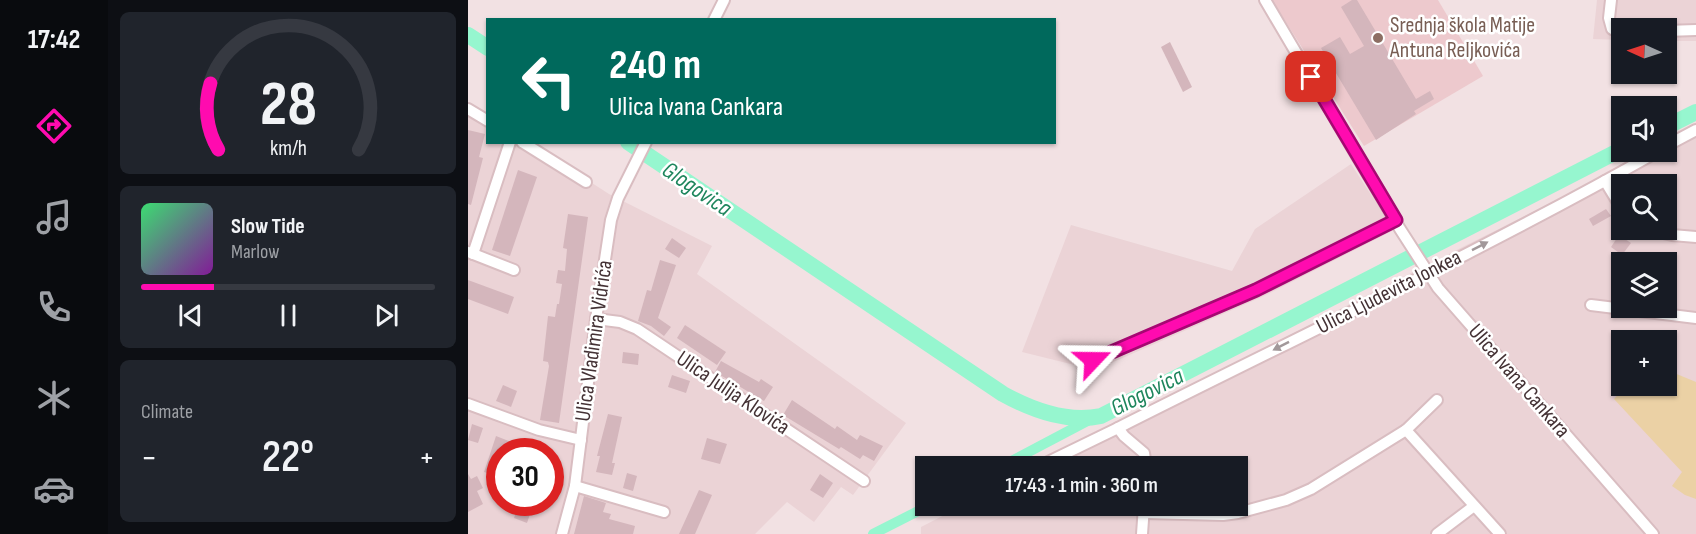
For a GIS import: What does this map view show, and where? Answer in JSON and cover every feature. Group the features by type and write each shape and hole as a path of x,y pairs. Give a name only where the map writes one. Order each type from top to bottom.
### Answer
{"street":[{"path":"715,18 724,0"},
{"name":"Ulica Ivana Cankara","path":"1265,0 1426,270 1449,302 1653,534"},
{"path":"1611,0 1611,25"},
{"path":"1677,31 1696,30"},
{"path":"468,109 486,120"},
{"path":"1677,140 1696,130"},
{"path":"509,144 471,253 514,270"},
{"path":"525,144 586,183"},
{"name":"Ulica Vladimira Vidrića","path":"562,534 575,486 611,220 618,198 645,144"},
{"name":"Ulica Ljudevita Jonkea","path":"1060,456 1426,270 1605,182 1640,162"},
{"path":"1605,182 1611,192"},
{"path":"1093,360 1256,290 1398,224"},
{"path":"1677,235 1696,237"},
{"path":"1591,304 1696,318"},
{"name":"Ulica Julija Klovića","path":"596,319 620,322 637,329 864,481"},
{"path":"1248,510 1286,500 1311,489 1406,430 1437,400"},
{"path":"468,404 539,430 581,440"},
{"path":"1118,428 1144,456"},
{"path":"1406,430 1500,534"},
{"path":"575,486 664,512"},
{"path":"1437,534 1474,506"},
{"path":"1142,534 1143,516"}],"shaded area":[{"name":"Srednja škola Matije Antuna Reljkovića","path":"1272,0 1438,0 1483,76 1364,146"},
{"path":"1597,0 1696,0 1696,41 1677,41 1677,18 1611,18 1611,40 1593,39"},
{"path":"468,103 486,114 486,144 532,144 609,194 712,246 697,274 906,423 853,495 841,487 814,522 787,502 755,534 468,534"},
{"path":"1696,129 1696,534 921,534 921,527 942,516 1248,516 1248,456 1056,456 1373,292 1632,162 1677,162 1677,139"},
{"path":"1351,164 1394,230 1264,296 1095,370 1022,352 1071,225 1232,271 1255,229"},
{"path":"1677,374 1696,382 1696,499 1672,486 1682,472 1614,399 1617,396 1677,396"}],"building":[{"path":"1352,0 1357,0 1416,99 1430,91 1434,99 1414,111 1416,114 1376,140 1321,48 1340,37 1350,54 1364,46 1341,7"},
{"path":"1170,42 1192,87 1183,92 1161,47"},
{"path":"468,130 485,134 479,157 483,158 471,205 468,204"},
{"path":"518,170 537,177 510,256 492,250"},
{"path":"1606,209 1611,216 1593,226 1589,219"},
{"path":"568,214 588,217 559,423 540,420 549,366 548,362 543,361 548,316 555,317 557,304 559,304 562,284 556,283 558,270 565,271 567,249 563,248"},
{"path":"672,238 686,248 679,258 665,249"},
{"path":"1616,240 1626,240 1631,243 1624,252 1618,252 1611,247"},
{"path":"660,260 676,265 658,318 671,327 664,336 651,326 638,321 647,290 651,291"},
{"path":"468,280 514,297 508,314 468,299"},
{"path":"685,325 726,352 717,365 677,338"},
{"path":"623,352 639,354 638,365 622,363"},
{"path":"721,361 773,387 764,401 715,372"},
{"path":"672,375 690,381 686,393 668,387"},
{"path":"503,385 517,391 511,407 496,401"},
{"path":"792,400 835,429 837,426 857,440 860,435 883,446 874,461 863,455 860,459 841,447 839,449 783,415"},
{"path":"608,414 622,417 612,463 615,463 612,475 596,472 600,456 597,456"},
{"path":"472,424 483,428 478,443 468,440"},
{"path":"707,438 727,444 720,464 701,459"},
{"path":"627,473 637,476 633,491 623,488"},
{"path":"468,474 471,479 477,476 483,488 477,491 483,504 468,512"},
{"path":"820,474 833,483 823,498 810,490"},
{"path":"699,490 712,495 695,534 679,534"},
{"path":"584,496 606,503 603,512 611,514 609,519 635,526 633,534 574,534"},
{"path":"515,516 529,516 527,523 514,518"}],"waterway":[{"name":"Glogovica","path":"468,35 486,47"},
{"name":"Glogovica","path":"1677,122 1696,112"},
{"name":"Glogovica","path":"631,144 1003,394 1050,414 1076,418 1101,416 1611,155"},
{"path":"1021,456 1093,418"},
{"path":"873,534 915,513"}],"place":[{"name":"Srednja škola Matije Antuna Reljkovića","path":"1378,38"}],"route":[{"path":"1093,360 1256,290 1396,220 1311,77"}]}
